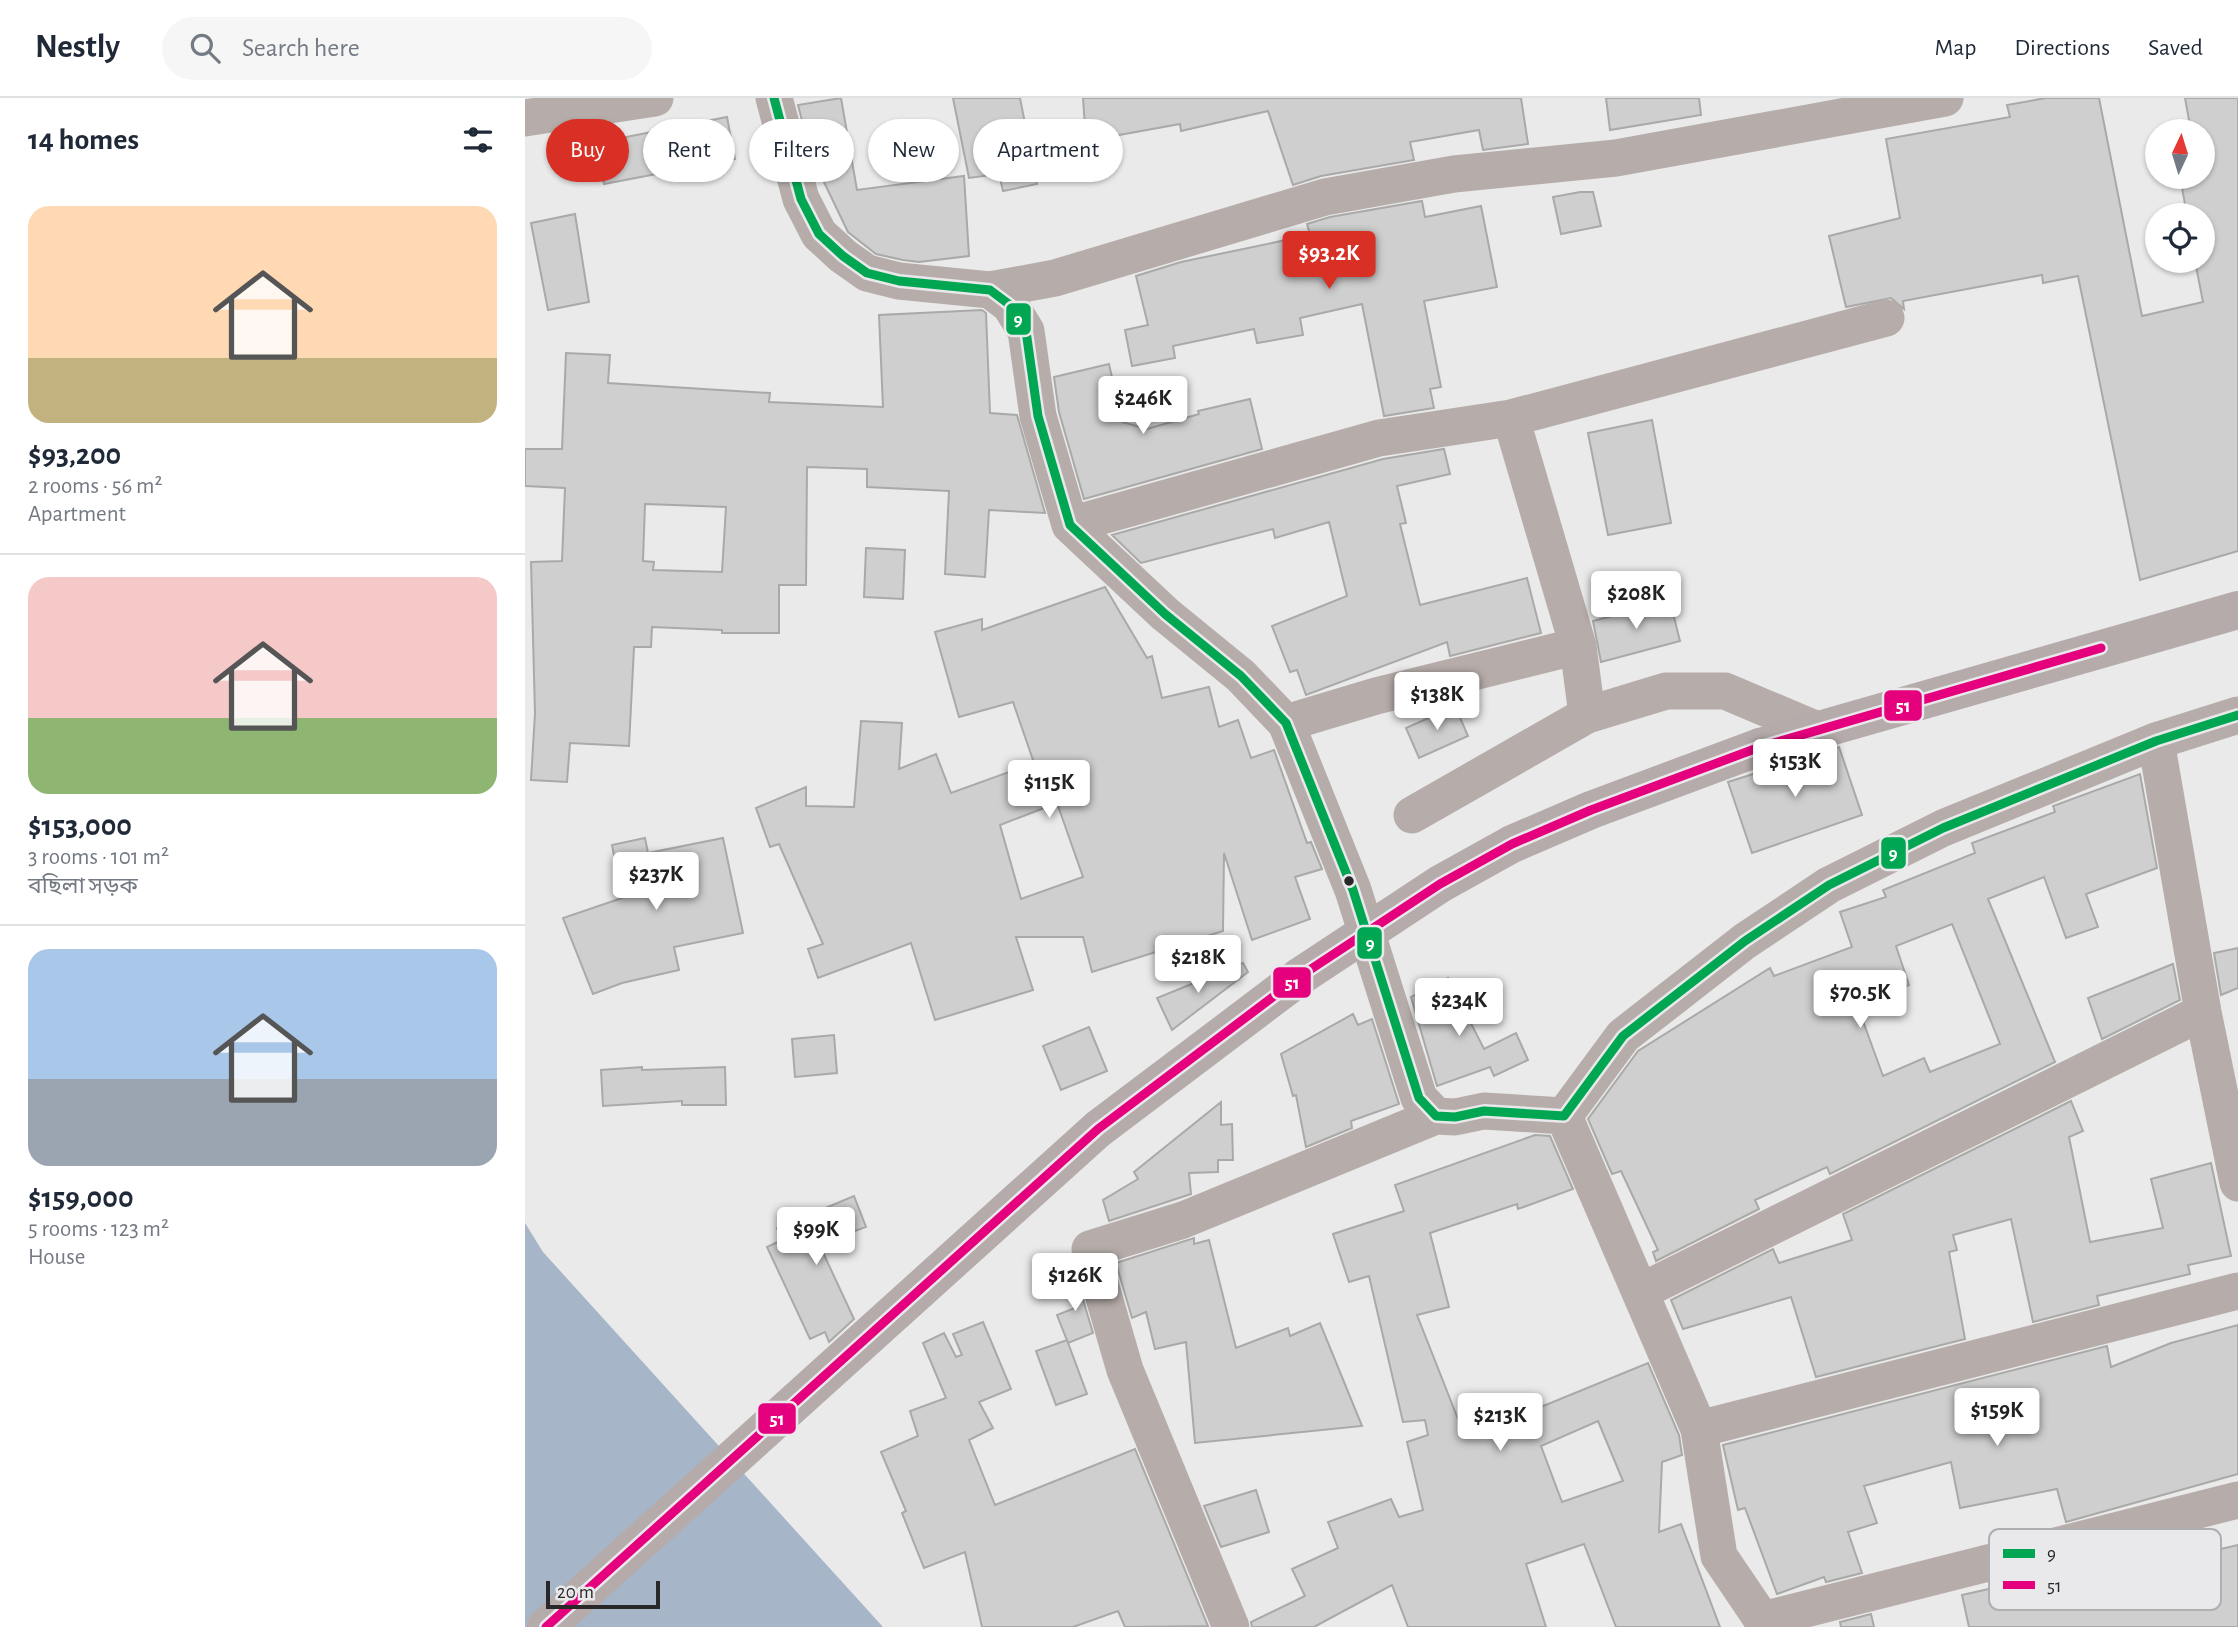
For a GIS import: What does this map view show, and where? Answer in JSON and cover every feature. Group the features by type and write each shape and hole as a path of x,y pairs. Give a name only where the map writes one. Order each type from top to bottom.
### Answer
{"main road":[{"path":"546,1627 1098,1129 1302,975 1440,884 1512,844 1591,810 1760,747 1815,729 2238,610"}],"street":[{"path":"525,118 655,98"},
{"path":"774,98 801,199 819,234 843,256 867,273 898,281 990,290 1055,278 1325,197 1454,174 1616,158 1945,98"},
{"path":"990,290 1010,305 1026,331 1038,416 1070,525 1165,614 1241,676 1286,723 1353,890 1419,1098 1436,1116"},
{"path":"1070,525 1379,438 1511,418 1885,318"},
{"path":"1511,418 1578,646 1587,715"},
{"path":"1286,723 1376,696 1578,646"},
{"path":"1412,815 1587,715 1666,691 1725,691 1815,729"},
{"path":"1564,1116 1623,1036 1745,941 1829,886 1943,828 2156,741 2238,715"},
{"path":"2156,741 2203,1012 2238,1183"},
{"path":"1642,1291 2203,1012"},
{"path":"1231,1627 1179,1508 1125,1370 1090,1249 1183,1220 1436,1116 1455,1117 1484,1111 1564,1116"},
{"path":"1564,1116 1642,1291 1699,1430 1719,1556 1764,1623 1989,1565"},
{"path":"1699,1430 2238,1291"},
{"path":"2126,1529 2238,1500"}],"water":[{"path":"525,1223 543,1252 883,1627 525,1627"}],"building":[{"path":"841,98 845,119 802,119 798,105"},
{"path":"953,98 1020,98 1024,119 973,119 973,177 969,178"},
{"path":"1083,98 1521,98 1528,144 1483,150 1479,130 1410,142 1414,160 1321,176 1293,185 1268,111 1181,131 1180,124 1123,134 1123,119 1084,119"},
{"path":"1606,98 1699,98 1701,115 1610,130"},
{"path":"2046,98 2099,98 2142,316 2203,302 2197,273 2215,273 2215,203 2185,203 2182,189 2215,189 2215,119 2189,119 2185,98 2238,98 2238,551 2140,580 2078,276 2043,283 2042,275 1903,301 1904,309 1891,298 1846,307 1829,236 1900,218 1886,139 2010,117 2007,105"},
{"path":"643,134 643,177 629,179 629,136"},
{"path":"854,173 857,190 918,182 959,182 959,177 964,176 969,256 919,262 903,260 876,254 848,232 824,182 854,182"},
{"path":"1001,182 1037,182 1037,184 1003,191"},
{"path":"1593,192 1601,226 1561,234 1553,197"},
{"path":"1422,201 1425,217 1481,206 1497,287 1424,301 1441,387 1430,389 1434,408 1384,416 1362,304 1300,318 1303,335 1257,343 1254,329 1173,346 1175,358 1132,366 1125,330 1148,325 1136,276 1181,262 1310,235 1307,224 1330,217"},
{"path":"575,214 589,302 548,310 531,223"},
{"path":"982,310 986,313 990,413 1017,415 1045,513 989,510 985,577 945,574 949,491 867,487 867,469 807,467 806,585 779,585 779,633 722,633 722,630 652,627 651,647 634,647 629,746 570,743 567,782 531,780 535,713 531,562 562,561 565,488 525,486 525,449 562,449 566,353 610,355 608,383 770,393 769,402 883,407 879,315","holes":["645,504 726,507 722,572 653,570 654,562 643,561"]},
{"path":"1109,364 1122,422 1147,429 1199,414 1198,411 1250,399 1262,449 1084,499 1059,412 1054,377"},
{"path":"1652,420 1671,523 1608,535 1588,433"},
{"path":"1444,449 1450,474 1397,486 1406,523 1400,524 1420,605 1527,578 1541,633 1450,656 1447,642 1306,695 1297,670 1290,672 1272,626 1347,596 1329,522 1275,538 1273,529 1141,563 1112,535 1383,459"},
{"path":"866,548 905,550 903,599 864,597"},
{"path":"1105,587 1147,658 1152,656 1162,698 1209,687 1219,727 1238,720 1251,758 1274,750 1307,843 1311,842 1322,869 1295,877 1310,919 1252,940 1224,853 1223,931 1092,972 1083,937 1016,937 1033,990 935,1020 911,943 818,978 808,949 823,944 779,844 770,847 756,808 806,787 806,806 854,807 861,721 902,723 899,769 936,754 951,793 1034,763 1013,702 959,717 935,632 982,619 982,630","holes":["1057,803 1083,877 1021,899 1000,825"]},
{"path":"1670,601 1680,641 1601,662 1593,621"},
{"path":"1455,706 1468,736 1419,758 1406,728"},
{"path":"1839,747 1862,815 1752,853 1728,782"},
{"path":"2140,774 2157,868 2086,894 2098,927 2066,938 2044,877 1988,899 2055,1062 1830,1174 1827,1167 1755,1200 1759,1209 1656,1261 1653,1252 1658,1250 1621,1171 1612,1174 1588,1119 1638,1051 1770,968 1774,976 1852,947 1840,912 1886,897 1883,890 1975,853 1972,843 2055,812 2053,806","holes":["1952,924 2000,1044 1930,1072 1924,1058 1883,1076 1856,1002 1909,985 1896,946"]},
{"path":"645,838 648,853 723,838 743,933 674,947 679,970 622,983 593,994 563,918 622,898 612,845"},
{"path":"2238,948 2238,988 2221,995 2214,953"},
{"path":"1243,963 1248,972 1172,1030 1157,998"},
{"path":"2173,964 2180,1000 2102,1039 2088,998"},
{"path":"1448,978 1484,1049 1516,1033 1528,1060 1494,1076 1490,1067 1437,1086 1411,997"},
{"path":"1353,1014 1358,1025 1372,1019 1399,1104 1351,1121 1352,1128 1306,1147 1296,1095 1293,1096 1281,1054"},
{"path":"1089,1027 1107,1071 1061,1090 1043,1046"},
{"path":"834,1035 837,1073 795,1077 792,1039"},
{"path":"642,1067 642,1070 725,1067 726,1105 682,1105 682,1101 603,1106 601,1070"},
{"path":"2071,1101 2083,1131 2069,1137 2090,1242 2163,1228 2151,1179 2211,1163 2231,1256 2188,1265 2190,1274 2097,1296 2099,1305 2033,1322 2011,1219 1953,1235 1957,1250 1949,1252 1965,1339 1816,1377 1791,1297 1683,1329 1671,1300 1773,1249 1779,1263 1852,1240 1843,1214"},
{"path":"1221,1102 1221,1125 1232,1124 1233,1160 1218,1160 1218,1172 1189,1173 1191,1194 1109,1221 1103,1200 1138,1179 1134,1172"},
{"path":"1535,1135 1550,1136 1573,1189 1518,1209 1517,1204 1430,1233 1449,1307 1417,1315 1460,1424 1480,1419 1482,1431 1648,1363 1679,1435 1682,1455 1662,1462 1659,1532 1681,1524 1720,1627 1616,1627 1584,1544 1526,1564 1546,1627 1408,1627 1392,1585 1314,1627 1252,1627 1251,1622 1305,1596 1292,1569 1338,1548 1328,1522 1391,1499 1399,1517 1423,1510 1407,1442 1428,1435 1425,1420 1403,1422 1369,1276 1349,1282 1333,1234 1404,1211 1395,1185","holes":["1598,1421 1623,1481 1562,1502 1541,1446"]},
{"path":"854,1196 866,1227 819,1244 854,1319 829,1342 825,1332 810,1339 767,1247 782,1240 777,1228"},
{"path":"1194,1238 1194,1244 1209,1240 1236,1348 1288,1328 1290,1336 1320,1323 1362,1426 1195,1443 1186,1342 1155,1349 1146,1312 1132,1318 1116,1263"},
{"path":"1074,1270 1093,1333 1068,1343 1057,1315 1075,1308 1063,1274"},
{"path":"983,1322 1011,1389 979,1402 993,1428 969,1440 995,1505 1135,1449 1208,1626 1125,1627 1118,1611 1073,1627 982,1627 965,1552 924,1568 902,1513 906,1511 881,1452 918,1436 910,1411 946,1398 923,1343 944,1333 956,1357 962,1355 953,1334"},
{"path":"2238,1325 2238,1474 2066,1522 2057,1489 1960,1508 1951,1462 1864,1486 1877,1523 1848,1532 1862,1573 1826,1582 1824,1577 1777,1594 1745,1508 1738,1510 1723,1445 2107,1346 2111,1367 2171,1343"},
{"path":"1067,1340 1087,1394 1056,1405 1036,1351"},
{"path":"1256,1490 1269,1532 1221,1547 1204,1506"},
{"path":"2238,1545 2238,1627 1969,1627 1962,1595 1989,1589 1989,1610 2221,1610 2221,1549"},
{"path":"1871,1614 1874,1627 1841,1627 1840,1622"}],"transit line":[{"name":"9","path":"774,98 801,199 819,234 843,256 867,273 899,281 990,290 1010,305 1026,331 1038,416 1070,525 1165,614 1241,676 1286,723 1353,890 1419,1098 1436,1116 1455,1117 1484,1111 1564,1116 1623,1036 1745,941 1829,885 1943,828 2156,741 2238,715"},
{"name":"51","path":"546,1627 1098,1129 1302,975 1440,884 1512,844 1591,810 1760,747 2101,648"}]}
